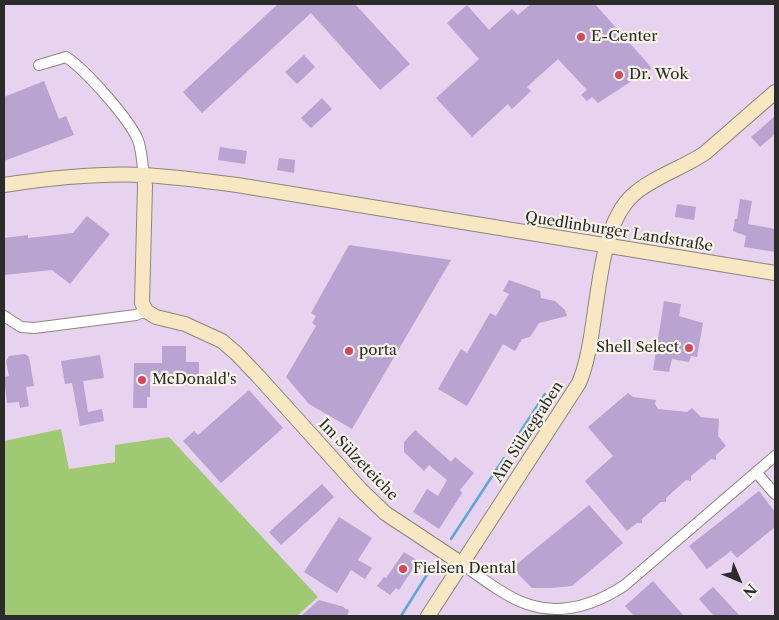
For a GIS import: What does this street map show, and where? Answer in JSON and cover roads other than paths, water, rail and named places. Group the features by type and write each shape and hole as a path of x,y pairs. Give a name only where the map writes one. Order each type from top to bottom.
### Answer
{"street":[{"path":"4,316 21,327 34,328 146,311 142,303 146,186 141,150 135,135 115,107 76,64 66,58 39,65"},
{"name":"Am Sülzegraben","path":"428,616 579,383 587,356 607,246 620,209 633,194 645,186 705,153 775,92"},
{"path":"4,185 103,176 144,175"},
{"name":"Quedlinburger Landstraße","path":"144,175 229,184 775,273"},
{"name":"Im Sülzeteiche","path":"146,311 156,317 191,326 222,341 247,364 360,489 385,513 526,604 562,609 587,605 602,599 625,585 775,456"},
{"path":"756,472 775,494"}],"waterway":[{"path":"511,446 545,394"},
{"path":"451,539 504,458"},
{"path":"401,616 433,565"}],"place":[{"name":"E-Center","path":"581,37"},
{"name":"Dr. Wok","path":"619,75"},
{"name":"Shell Select","path":"689,348"},
{"name":"porta","path":"349,351"},
{"name":"McDonald's","path":"142,380"},
{"name":"Fielsen Dental","path":"403,569"}]}
